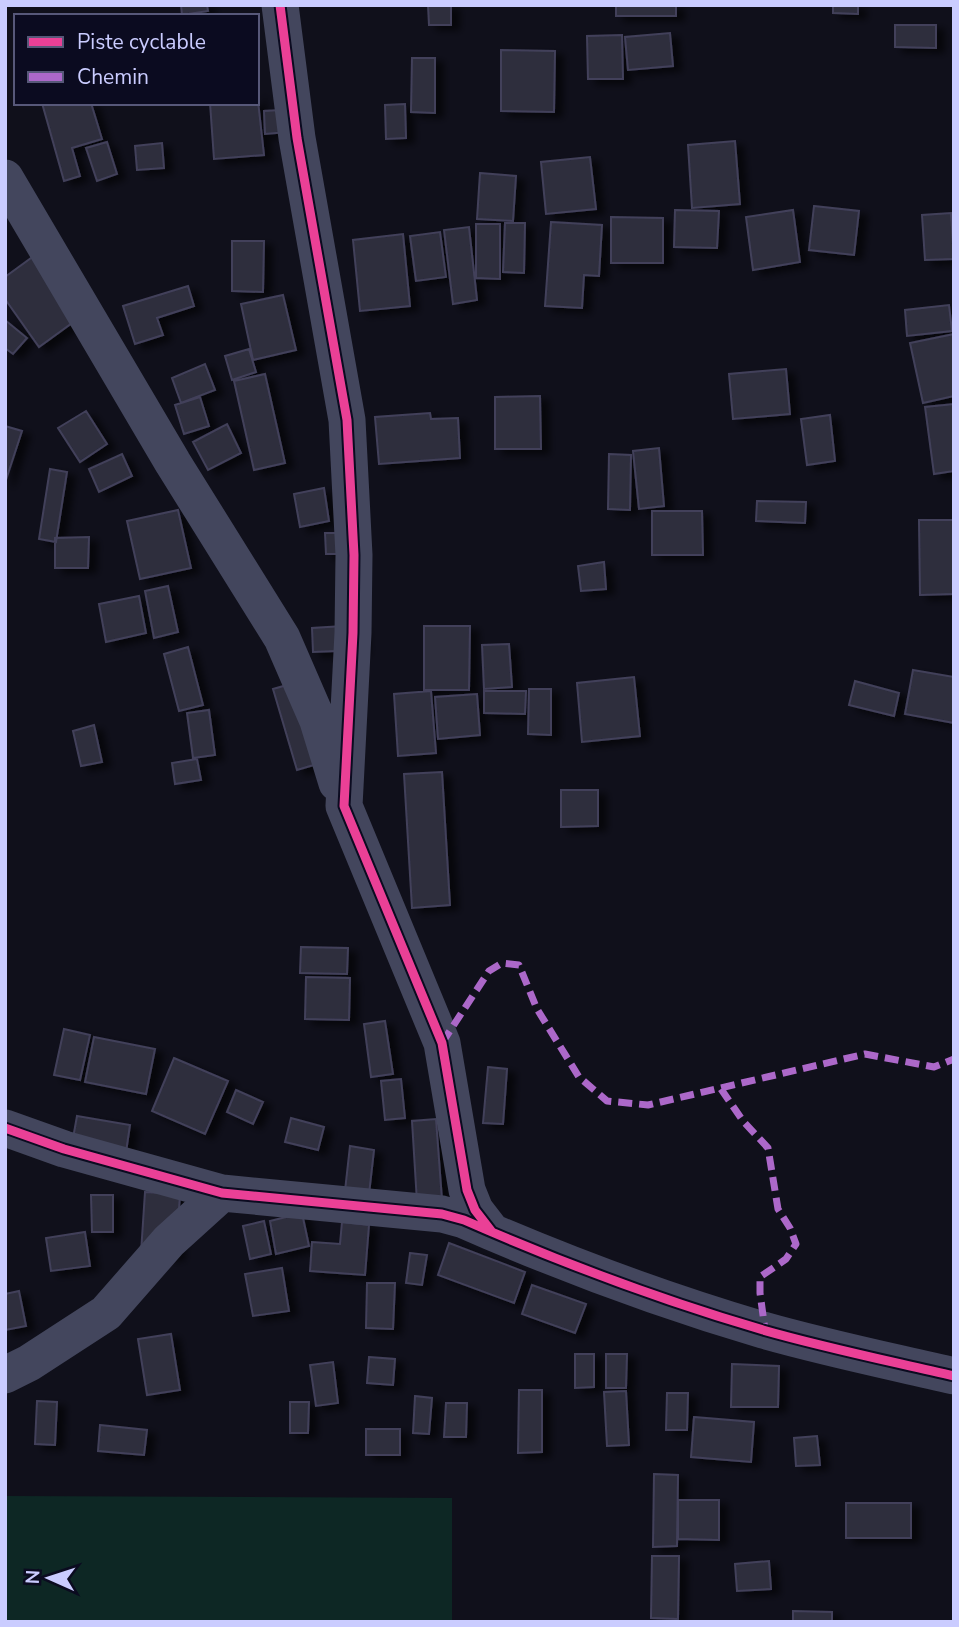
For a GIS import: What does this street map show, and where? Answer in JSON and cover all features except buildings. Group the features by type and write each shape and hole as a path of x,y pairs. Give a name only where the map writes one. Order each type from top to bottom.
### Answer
{"street":[{"path":"280,5 297,138 347,420 354,555 354,633 344,806"},
{"path":"5,178 17,215 282,638 318,721 344,806 442,1043 467,1190 475,1210 492,1232"},
{"path":"8,1125 64,1149 222,1193 442,1214 464,1220 604,1278 688,1307 765,1330 954,1376"},
{"path":"5,1375 29,1363 106,1313 169,1241 222,1193"}],"green space":[{"path":"5,1496 452,1498 452,1622 5,1622"}],"marked path":[{"path":"442,1043 489,971 502,963 519,965 537,1009 579,1077 607,1101 648,1105 865,1054 934,1067 954,1059"},
{"path":"721,1089 743,1121 768,1148 778,1209 796,1244 786,1259 760,1277 765,1330"}],"cycle path":[{"path":"280,5 297,138 347,420 354,555 353,633 344,806 442,1043 467,1190 475,1210 492,1232"},
{"path":"5,1128 64,1149 222,1193 442,1214 464,1220 612,1280 687,1306 810,1343 954,1376"}]}
